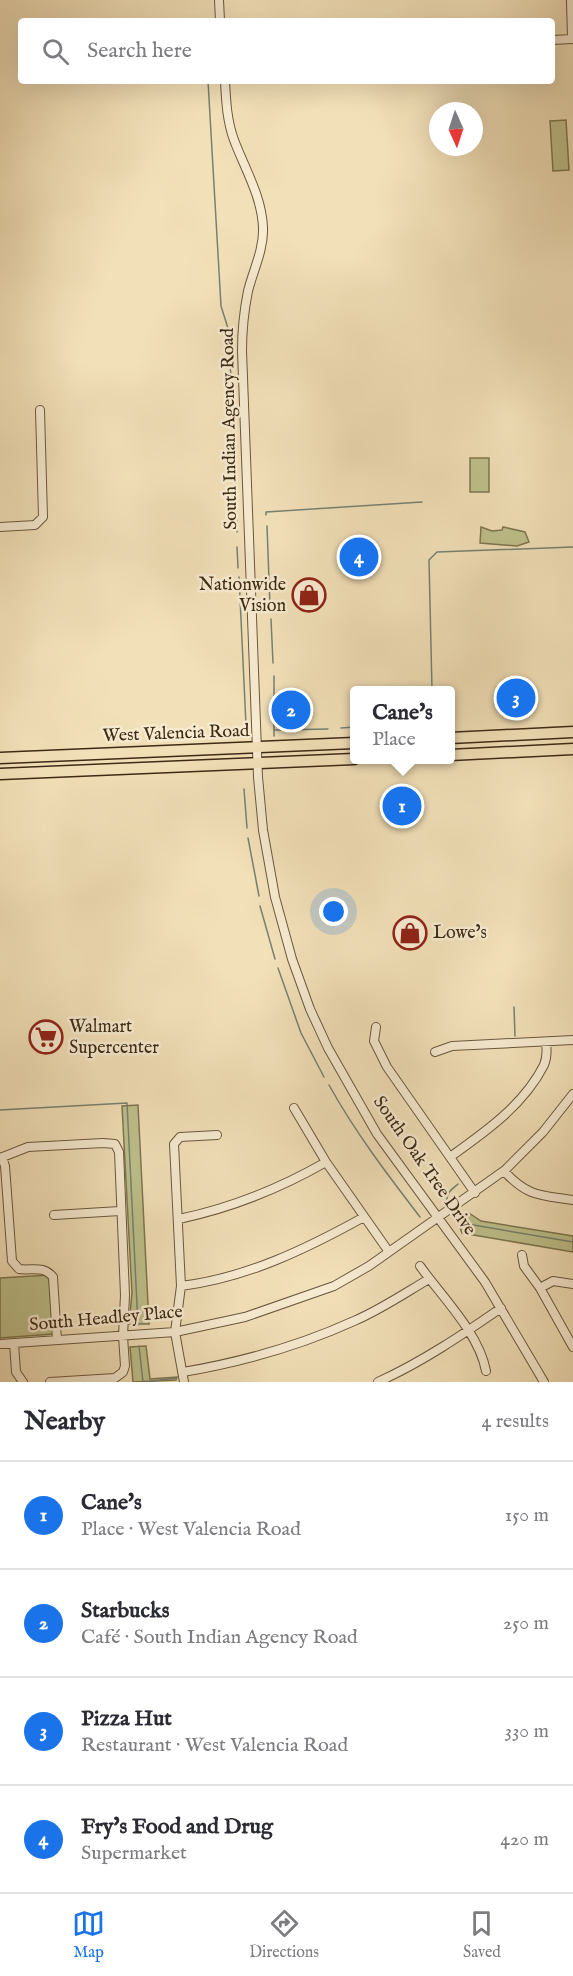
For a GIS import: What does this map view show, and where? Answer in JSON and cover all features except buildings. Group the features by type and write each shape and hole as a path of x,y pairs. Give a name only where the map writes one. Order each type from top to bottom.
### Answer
{"main road":[{"path":"455,738 573,732"},
{"name":"West Valencia Road","path":"0,758 350,743"},
{"path":"455,755 573,749"},
{"path":"102,754 102,770"},
{"name":"West Valencia Road","path":"0,774 350,759"}],"street":[{"path":"219,0 220,18"},
{"path":"555,40 572,39 571,0"},
{"name":"South Indian Agency Road","path":"225,84 228,118 260,204 263,229 262,244 248,292 242,351 258,748"},
{"path":"0,527 35,525 44,518 40,410"},
{"name":"South Oak Tree Drive","path":"258,748 263,830 275,897 291,959 310,1009 328,1048 377,1134 439,1217 501,1308 544,1382"},
{"path":"376,1028 374,1041 387,1067 475,1192"},
{"path":"435,1053 452,1046 573,1040"},
{"path":"450,1157 488,1130 514,1105 545,1064 546,1042"},
{"name":"South Headley Place","path":"0,1344 175,1332 245,1317 334,1286 369,1266 504,1171 537,1139 573,1094"},
{"path":"294,1108 326,1162 389,1252"},
{"path":"184,1382 175,1332 181,1286 174,1144 180,1137 217,1135"},
{"path":"50,1382 115,1378 125,1366 119,1152 115,1144 28,1147 1,1157 5,1166 12,1261 19,1269 46,1270 53,1276 57,1340"},
{"path":"178,1219 204,1214 249,1200 295,1180 326,1162"},
{"path":"504,1171 518,1186 527,1191 573,1200"},
{"path":"54,1215 120,1211"},
{"path":"181,1286 221,1278 267,1264 318,1242 364,1217"},
{"path":"522,1255 524,1266 540,1288 573,1347"},
{"path":"420,1266 468,1331 483,1357 486,1371"},
{"path":"183,1372 243,1360 294,1346 356,1320 429,1279"},
{"path":"540,1288 553,1281 573,1284"},
{"path":"378,1382 393,1379 501,1308"},
{"path":"14,1343 16,1372 23,1382"}],"green space":[{"path":"566,120 569,170 553,171 550,121"},
{"path":"470,458 489,458 489,492 470,492"},
{"path":"481,527 492,531 502,530 503,527 525,532 529,542 517,546 480,543"},
{"path":"138,1105 149,1324 129,1324 132,1293 122,1106"},
{"path":"469,1213 481,1221 573,1236 573,1252 462,1233 457,1220"},
{"path":"49,1275 53,1334 0,1338 0,1278"},
{"path":"146,1346 150,1379 177,1377 176,1380 133,1382 130,1347"}],"waterway":[{"path":"208,84 221,306 232,341 230,347"},
{"path":"230,359 232,399"},
{"path":"233,410 237,532"},
{"path":"266,515 266,512 422,502"},
{"path":"267,526 270,607"},
{"path":"237,547 238,568"},
{"path":"432,686 429,560 437,552 573,547"},
{"path":"239,577 246,725 249,734"},
{"path":"271,619 273,663"},
{"path":"274,676 274,736"},
{"path":"341,728 350,727"},
{"path":"275,730 328,729"},
{"path":"244,789 247,828"},
{"path":"248,838 259,896"},
{"path":"260,906 275,959"},
{"path":"278,968 301,1033 324,1077"},
{"path":"514,1007 515,1036"},
{"path":"329,1085 361,1136 420,1217"},
{"path":"0,1110 127,1103 138,1325"},
{"path":"447,1200 449,1193 458,1184"},
{"path":"459,1218 466,1223"},
{"path":"456,1222 573,1242"},
{"path":"139,1346 143,1382"},
{"path":"144,1382 176,1378"}],"place":[{"name":"Fry's Food and Drug","path":"359,557"},
{"name":"Nationwide Vision","path":"309,595"},
{"name":"Pizza Hut","path":"516,698"},
{"name":"Starbucks","path":"291,710"},
{"name":"Cane's","path":"402,806"},
{"name":"Lowe’s","path":"410,933"},
{"name":"Walmart Supercenter","path":"46,1037"}]}
